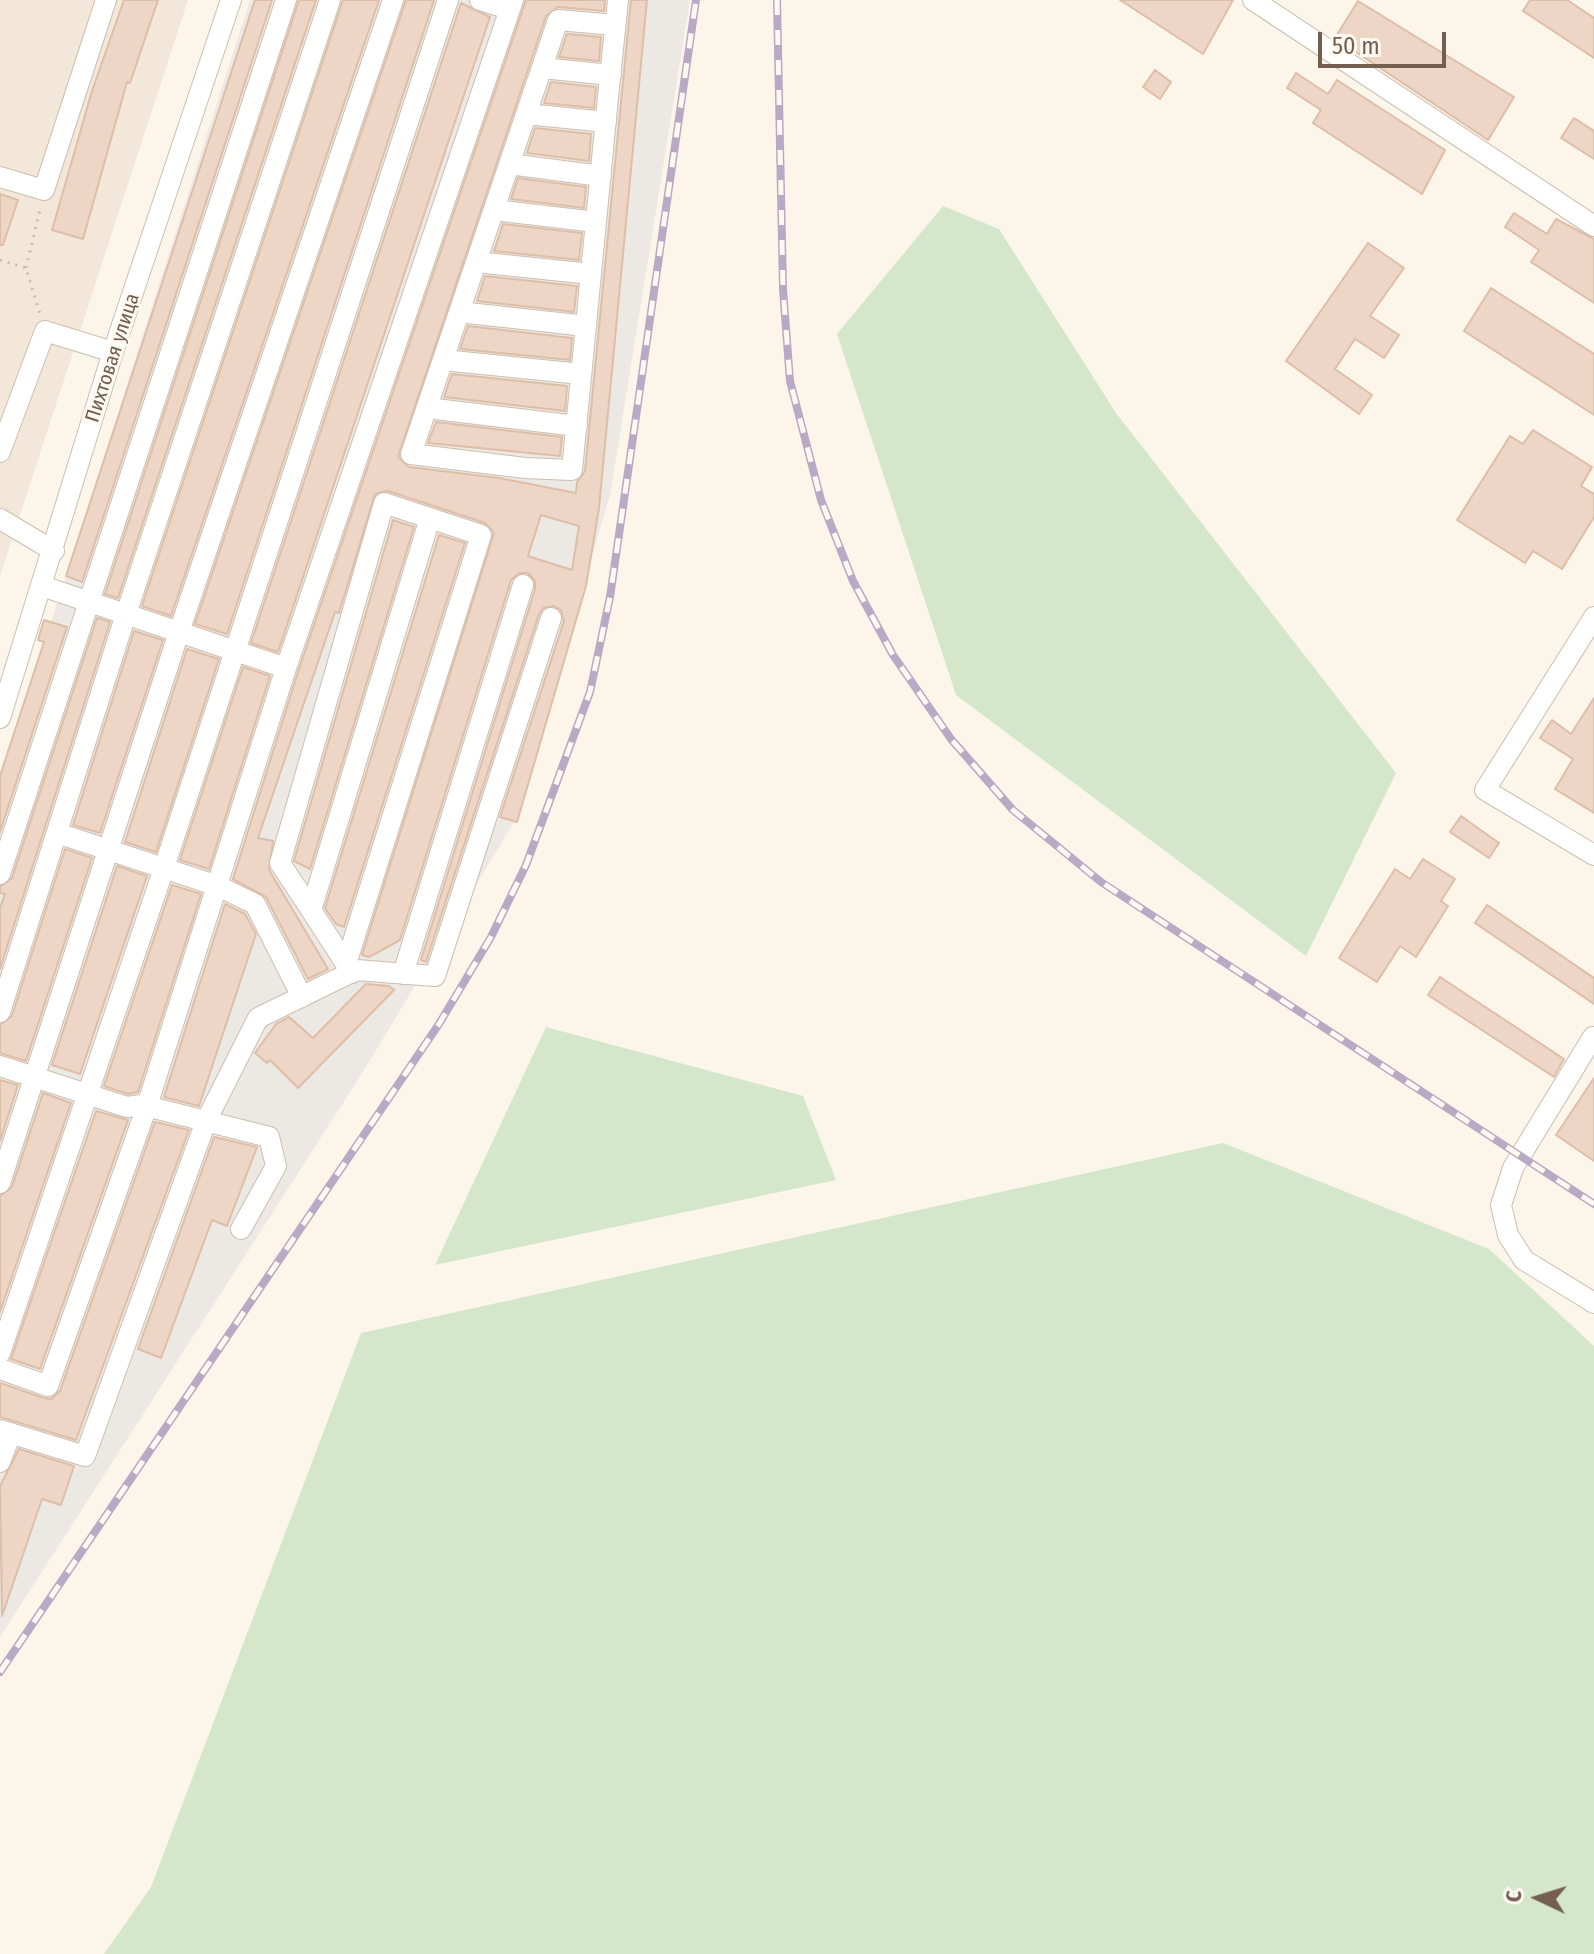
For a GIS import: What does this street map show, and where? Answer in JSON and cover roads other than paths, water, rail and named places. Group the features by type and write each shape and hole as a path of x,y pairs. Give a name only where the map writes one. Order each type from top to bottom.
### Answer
{"street":[{"path":"0,177 44,190 106,0"},
{"name":"Пихтовая улица","path":"0,718 113,352 231,0"},
{"path":"0,874 86,601 286,0"},
{"path":"0,1012 126,614 330,0"},
{"path":"0,1183 111,850 179,632 393,0"},
{"path":"0,1353 164,868 448,0"},
{"path":"0,1369 48,1386 147,1106 286,668 511,5 480,0"},
{"path":"615,25 558,20 411,454 525,468 572,470 618,0"},
{"path":"1253,0 1594,226"},
{"path":"542,68 611,75"},
{"path":"526,114 606,122"},
{"path":"509,164 601,176"},
{"path":"494,210 596,222"},
{"path":"476,262 591,274"},
{"path":"459,312 586,326"},
{"path":"0,452 45,331 113,352"},
{"path":"443,360 581,374"},
{"path":"427,408 577,426"},
{"path":"384,503 481,535 349,968 280,863 384,503"},
{"path":"311,910 430,518"},
{"path":"0,519 54,551"},
{"path":"403,974 523,585"},
{"path":"42,586 286,668"},
{"path":"1594,617 1485,790 1594,855"},
{"path":"0,1462 6,1431 85,1456 206,1121 258,1018 302,997 349,968 435,976 551,618"},
{"path":"57,833 218,886 255,904 302,997"},
{"path":"1593,1037 1513,1168 1501,1205 1508,1235 1524,1260 1594,1303"},
{"path":"0,1066 127,1107 147,1106 269,1137 276,1166 241,1229"}],"railway":[{"path":"0,1672 439,1024 491,937 526,865 590,692 610,597 696,0"},
{"path":"777,0 783,289 790,381 821,500 853,581 893,655 951,739 1013,810 1101,882 1594,1204"}]}
